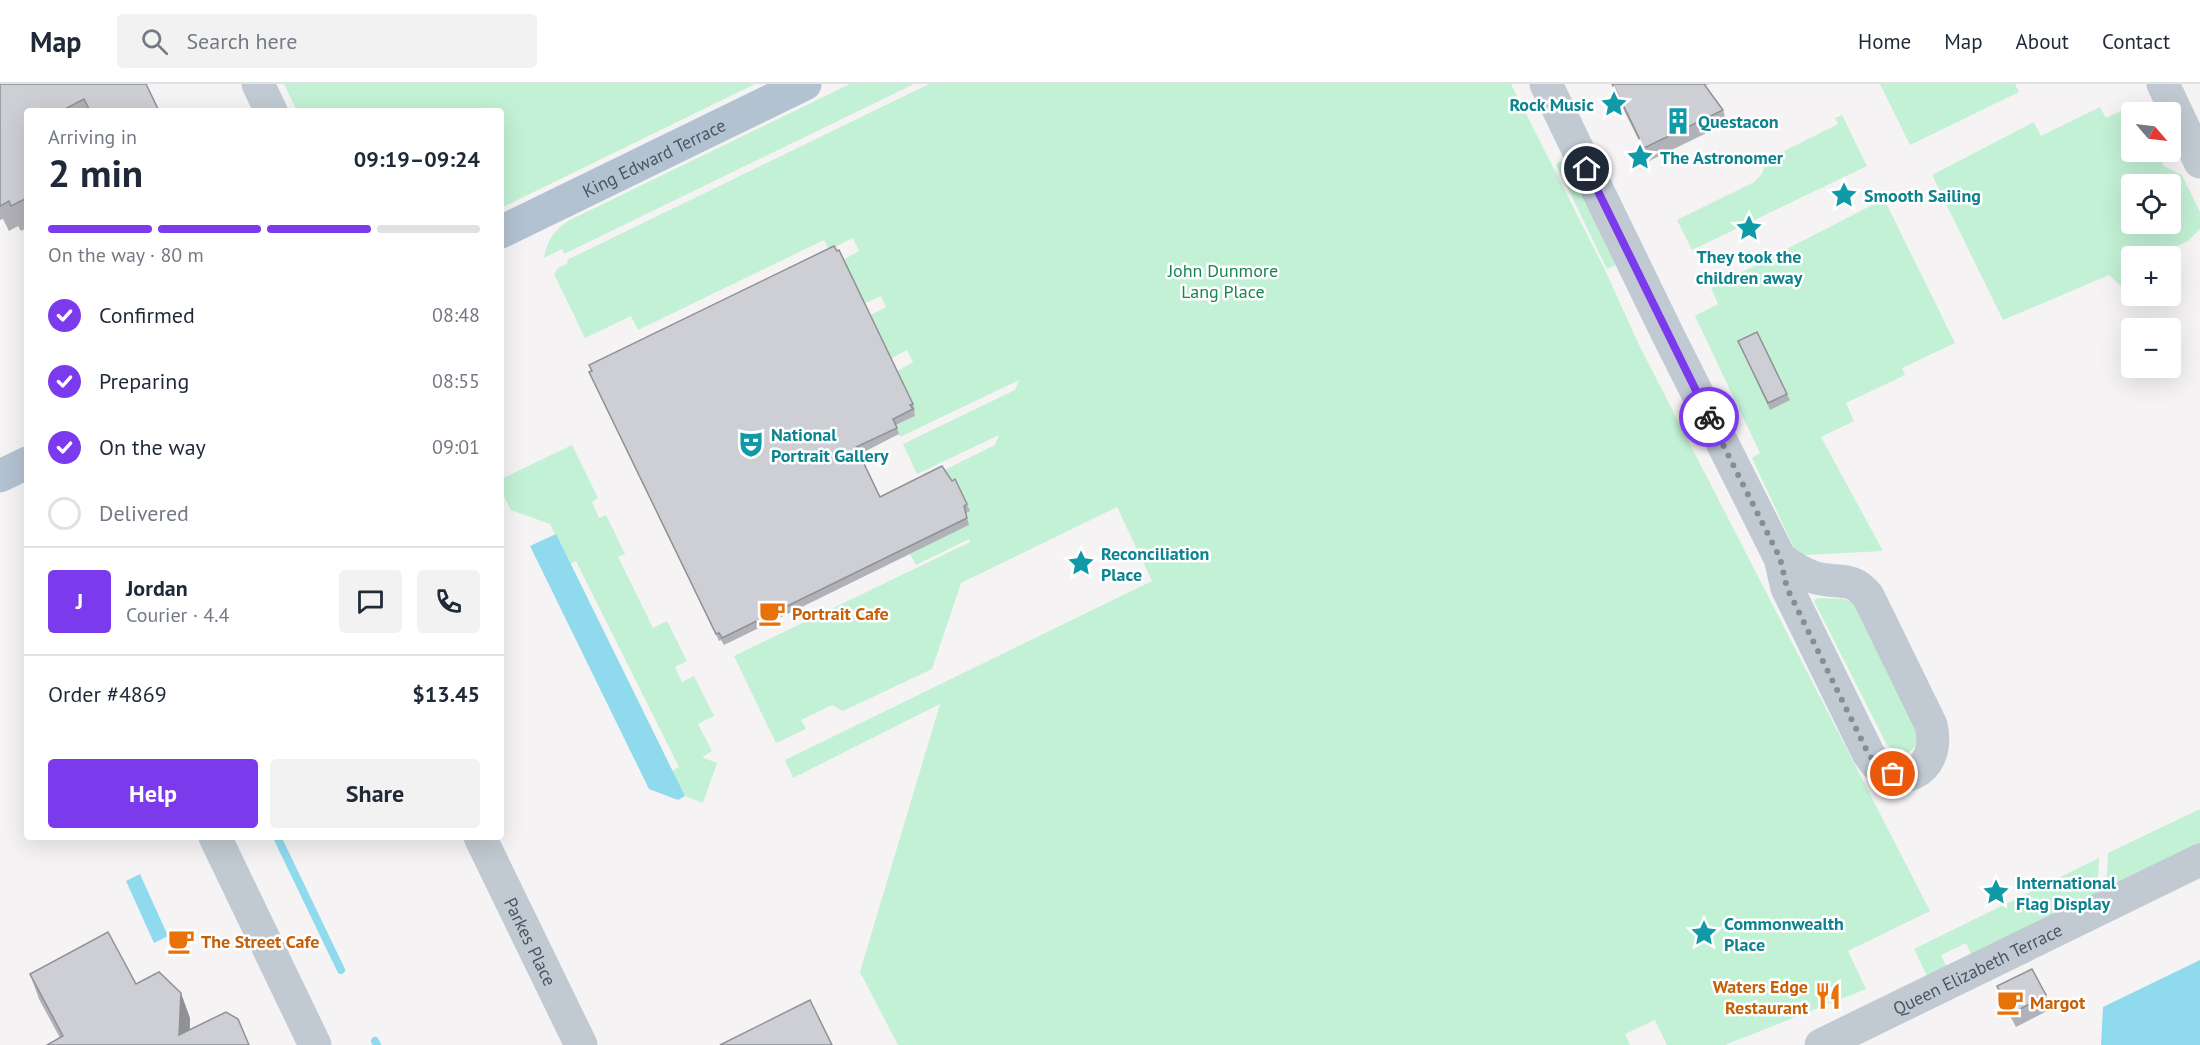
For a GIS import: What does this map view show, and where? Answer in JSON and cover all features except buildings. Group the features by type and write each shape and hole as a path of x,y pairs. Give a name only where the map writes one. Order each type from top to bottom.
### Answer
{"main road":[{"name":"King Edward Terrace","path":"504,231 805,84"},
{"path":"0,476 24,464"}],"street":[{"path":"258,84 270,108"},
{"path":"1546,84 1780,558 1787,588 1871,759 1893,774 1906,775 1918,772 1926,764 1932,752 1931,725 1868,596 1853,583 1814,578 1795,569 1780,558"},
{"path":"2163,84 2200,162"},
{"path":"216,840 315,1045"},
{"name":"Parkes Place","path":"481,840 581,1045"},
{"name":"Queen Elizabeth Terrace","path":"1821,1045 2200,860"}],"green space":[{"path":"284,84 755,84 504,207 504,108 296,108"},
{"path":"850,84 914,84 564,254 562,249 544,258 552,236 570,220"},
{"name":"John Dunmore Lang Place","path":"929,84 1511,84 1605,270 1639,345 1930,911 1848,951 1866,989 1725,1045 1667,1045 1655,1020 1625,1034 1630,1045 898,1045 860,972 940,704 793,778 785,760 1152,581 1117,507 961,583 932,669 843,711 832,705 801,720 806,729 776,743 734,656 970,542 969,539 916,565 910,554 969,525 966,513 922,481 995,445 999,435 917,474 903,444 1015,390 1019,380 900,437 895,426 915,416 896,372 913,362 907,350 888,360 869,316 886,307 881,296 861,305 843,260 859,251 853,238 829,250 824,240 638,330 631,316 585,338 554,274 558,268 568,263 567,260"},
{"path":"1880,84 2015,84 2019,92 1910,145"},
{"path":"2100,107 2106,118 2121,111 2121,162 2162,162 2164,166 2180,174 2121,174 2121,234 2181,234 2181,174 2200,212 2200,229 2188,241 2177,246 2121,246 2121,286 2109,275 2003,320 1932,175 2034,122 2041,136"},
{"path":"1842,115 1867,166 1692,250 1677,220 1754,182 1762,174 1766,160 1838,124 1835,118"},
{"path":"1566,159 1617,264 1607,269 1556,164"},
{"path":"1884,199 1955,343 1902,368 1905,375 1846,403 1854,421 1821,437 1883,551 1805,555 1795,550 1752,458 1760,453 1695,316 1718,304 1711,288"},
{"path":"572,445 598,498 592,502 599,518 606,515 625,554 618,557 653,628 667,621 687,661 675,667 682,682 694,676 714,716 698,724 712,751 702,757 717,763 703,803 685,796 672,771 679,767 576,561 570,564 550,524 511,510 504,497 504,478"},
{"path":"1817,598 1843,599 1853,602 1919,734 1915,746 1908,753 1899,753 1887,745 1814,601"},
{"path":"2200,809 2200,849 2106,894 2108,853"},
{"path":"2099,858 2097,897 1973,958 1966,943 1941,955 1947,968 1928,978 1914,949"}],"water":[{"path":"556,534 685,796 678,800 649,789 530,546"},
{"path":"140,874 168,936 154,943 126,881"},
{"path":"2200,960 2200,1045 2101,1045 2103,1007"}],"waterway":[{"path":"278,840 341,970"},
{"path":"375,1041 377,1045"}],"way so far":[{"path":"1709,417 1780,558 1787,588 1871,759 1893,774"}],"place":[{"name":"Rock Music","path":"1614,104"},
{"name":"Questacon","path":"1678,121"},
{"name":"The Astronomer","path":"1640,157"},
{"name":"Smooth Sailing","path":"1844,195"},
{"name":"They took the children away","path":"1749,228"},
{"name":"National Portrait Gallery","path":"751,444"},
{"name":"Reconciliation Place","path":"1081,563"},
{"name":"Portrait Cafe","path":"772,613"},
{"name":"International Flag Display","path":"1996,892"},
{"name":"Commonwealth Place","path":"1704,933"},
{"name":"The Street Cafe","path":"181,941"},
{"name":"Waters Edge Restaurant","path":"1828,996"},
{"name":"Margot","path":"2010,1002"}],"route":[{"path":"1587,169 1709,417"}]}
